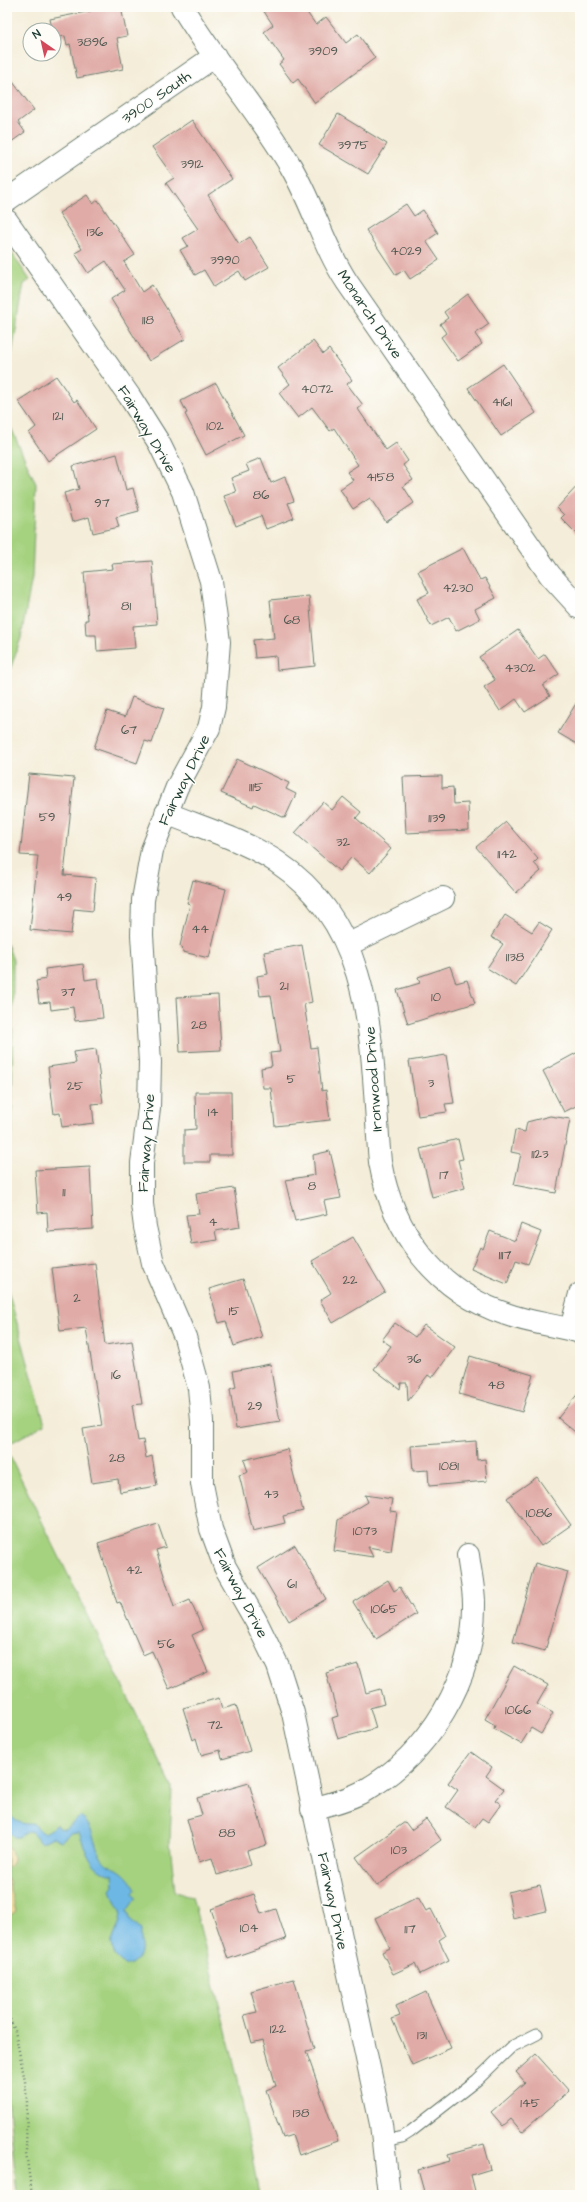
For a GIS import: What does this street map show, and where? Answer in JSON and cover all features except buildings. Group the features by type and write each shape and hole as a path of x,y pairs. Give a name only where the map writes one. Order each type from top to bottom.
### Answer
{"street":[{"name":"Monarch Drive","path":"182,7 288,162 315,214 328,250 344,277 550,575 580,608"},
{"name":"3900 South","path":"7,200 215,56"},
{"name":"Fairway Drive","path":"7,221 130,397 159,443 183,492 211,581 219,642 214,707 209,728 177,787 152,850 142,916 150,1062 149,1108 141,1182 145,1227 153,1263 185,1338 199,1388 202,1421 202,1484 211,1529 225,1567 256,1621 278,1666 293,1713 312,1809 384,2141 389,2195"},
{"name":"Ironwood Drive","path":"166,814 239,842 278,863 294,876 331,916 347,945 359,975 365,999 380,1162 390,1203 399,1223 426,1262 460,1292 506,1315 575,1331"},
{"path":"347,945 443,898"},
{"path":"575,1331 580,1294"},
{"path":"312,1809 345,1800 381,1780 414,1752 442,1714 464,1668 469,1646 474,1603 468,1555"}],"lane":[{"path":"384,2141 402,2137 410,2132 477,2080 512,2047 537,2034"}],"path":[{"path":"7,2012 15,2031 25,2081 27,2101 26,2153 32,2195"}],"green space":[{"path":"7,246 30,280 24,284 7,381"},
{"path":"7,419 36,484 32,577 21,638 7,678"},
{"path":"7,944 13,960 12,1134 7,1147"},
{"path":"7,1287 45,1424 7,1445"},
{"path":"7,1450 172,1787 170,1843 175,1892 192,1896 237,2075 259,2195 17,2195 7,2085"}],"sand":[{"path":"7,1846 11,1852 13,1860 7,1869"},
{"path":"7,1878 10,1883 10,1890 16,1911 7,1918"}],"water":[{"path":"7,1809 14,1819 25,1824 34,1824 43,1833 47,1832 57,1824 59,1828 65,1829 80,1817 85,1820 91,1829 98,1852 104,1862 125,1875 136,1890 133,1894 136,1898 127,1911 131,1920 141,1929 141,1948 138,1959 130,1966 124,1965 115,1956 111,1944 120,1921 121,1911 117,1906 111,1890 114,1886 113,1875 99,1869 90,1859 79,1832 71,1833 61,1841 53,1837 41,1843 32,1832 28,1831 19,1837 14,1837 7,1830"}]}
